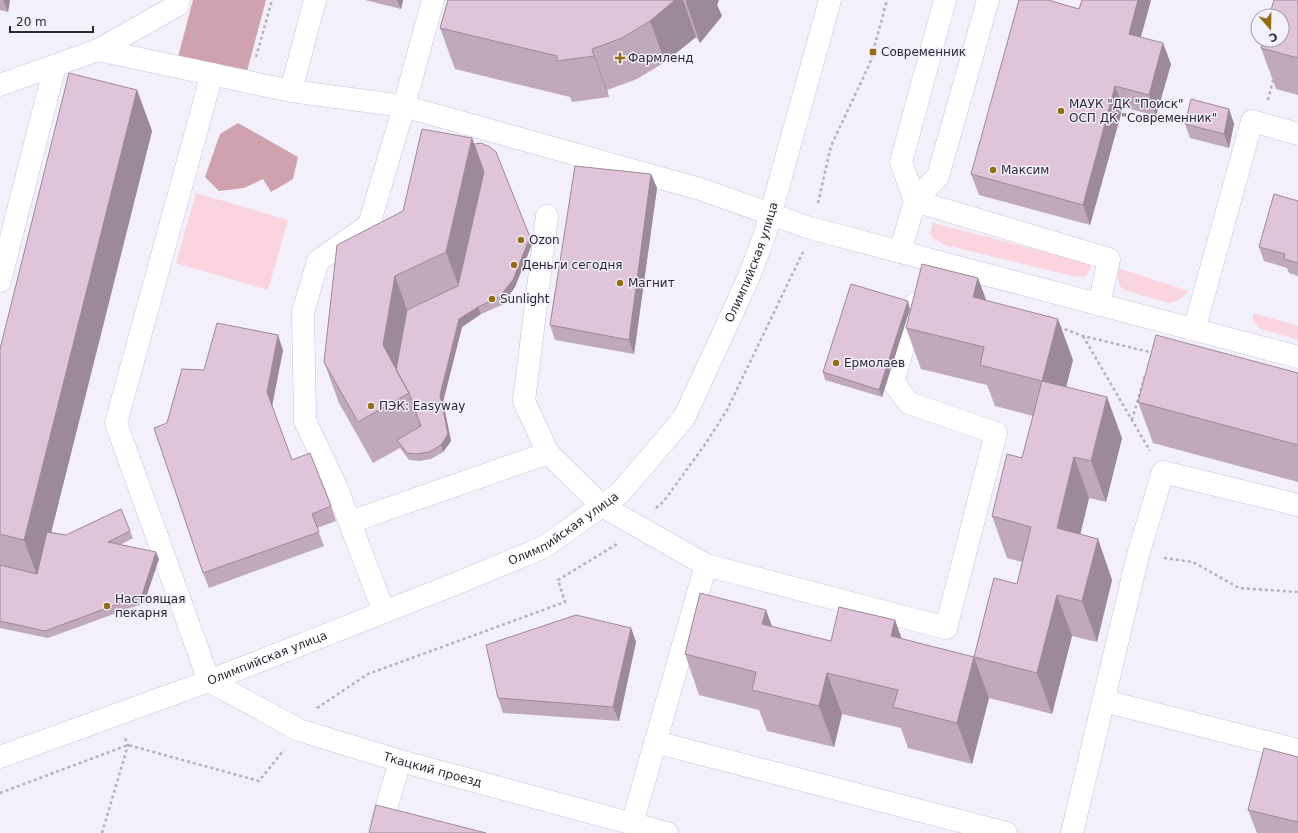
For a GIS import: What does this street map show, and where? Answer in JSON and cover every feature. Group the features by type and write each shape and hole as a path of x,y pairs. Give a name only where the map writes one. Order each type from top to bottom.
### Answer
{"street":[{"path":"291,91 315,0"},
{"path":"384,612 335,484 305,421 302,312 318,261 369,225 433,0"},
{"name":"Олимпийская улица","path":"0,757 209,681 384,612 544,546 620,493 684,418 748,279 765,234 830,0"},
{"path":"915,201 901,162 945,0"},
{"path":"900,252 915,201 938,176 988,0"},
{"path":"0,85 98,50 178,3"},
{"path":"98,50 291,91 403,106 700,189 810,228 900,252 924,275 1099,305 1298,357"},
{"path":"0,281 55,66"},
{"path":"209,681 116,423 212,74"},
{"path":"1194,330 1252,121 1298,134"},
{"path":"915,201 1109,259 1099,305"},
{"path":"547,216 524,401 548,453 602,506 706,565 946,628 996,433 909,403 893,382 924,275"},
{"path":"350,522 548,453"},
{"path":"1072,833 1138,554 1163,472 1298,505"},
{"path":"632,824 706,565"},
{"name":"Ткацкий проезд","path":"209,681 299,730 400,761 667,833"},
{"path":"1104,701 1298,750"},
{"path":"655,742 1006,833"},
{"path":"379,833 400,761"}],"path":[{"path":"250,82 272,0"},
{"path":"0,793 128,745 259,781 318,706 368,674 565,602 558,580 619,543 664,501 706,443 727,410 806,246 831,146 870,63 887,0"},
{"path":"178,3 212,74"},
{"path":"1262,124 1274,78"},
{"path":"1082,336 1163,472"},
{"path":"1132,420 1148,368"},
{"path":"1138,554 1194,562 1239,588 1298,592"},
{"path":"102,833 128,745 118,715"}],"shaded area":[{"path":"193,0 266,0 246,75 178,57"},
{"path":"238,123 298,157 293,179 271,192 263,179 244,188 219,191 205,177 220,134"},
{"path":"196,193 288,220 268,290 176,263"},
{"path":"933,223 1092,264 1088,274 1083,277 1072,276 945,245 934,239 930,233"},
{"path":"1118,268 1189,291 1181,298 1171,303 1131,292 1123,289 1120,285"},
{"path":"1253,313 1298,326 1298,340 1258,328 1253,319"}],"building":[{"path":"448,0 675,0 650,21 622,38 592,49 594,56 557,61 557,56 440,28"},
{"name":"МАУК \"ДК \"Поиск\" ОСП ДК \"Современник\"","path":"1019,0 1048,0 1079,9 1082,0 1138,0 1129,34 1163,43 1149,95 1115,86 1083,205 971,174"},
{"path":"1274,0 1298,0 1298,58 1261,48 1290,48 1290,8 1272,8"},
{"path":"69,73 137,90 24,540 0,534 0,349"},
{"path":"1191,99 1229,109 1224,134 1185,124"},
{"path":"422,129 472,138 446,252 395,276 383,345 409,393 358,422 324,362 337,245 403,211"},
{"path":"481,143 490,147 496,152 530,237 513,280 499,297 478,307 459,319 440,395 448,434 441,445 429,452 416,454 407,453 397,440 421,426 409,393 396,370 407,310 458,286 484,172 474,144"},
{"path":"575,166 651,174 629,340 550,325"},
{"path":"1274,194 1298,201 1298,263 1284,259 1285,254 1259,247"},
{"path":"922,264 978,278 973,297 1058,319 1042,381 980,365 984,347 906,328"},
{"path":"851,284 908,301 879,390 823,372"},
{"path":"217,323 278,335 267,392 292,460 310,453 331,506 312,514 319,532 203,573 154,428 167,423 182,369 204,370"},
{"path":"1156,335 1298,373 1298,445 1138,402"},
{"path":"1042,381 1107,397 1091,461 1074,457 1057,528 1098,539 1082,601 1057,595 1037,673 974,657 994,578 1017,584 1031,527 992,516 1007,454 1022,458"},
{"path":"121,509 130,531 108,542 156,552 142,595 45,631 0,621 0,565 37,574 47,532 66,535"},
{"path":"700,593 766,610 762,624 831,641 839,607 895,620 891,636 974,657 957,723 893,707 898,690 827,673 819,706 752,690 756,672 685,654"},
{"path":"576,615 631,628 613,707 498,698 486,645"},
{"path":"1264,748 1298,757 1298,822 1248,810"},
{"path":"376,805 486,833 369,833"}],"place":[{"name":"Современник","path":"873,52"},
{"name":"Фармленд","path":"620,58"},
{"name":"МАУК \"ДК \"Поиск\" ОСП ДК \"Современник\"","path":"1061,111"},
{"name":"Максим","path":"993,170"},
{"name":"Ozon","path":"521,240"},
{"name":"Деньги сегодня","path":"514,265"},
{"name":"Магнит","path":"620,283"},
{"name":"Sunlight","path":"492,299"},
{"name":"Ермолаев","path":"836,363"},
{"name":"ПЭК: Easyway","path":"371,406"},
{"name":"Настоящая пекарня","path":"107,606"}]}
